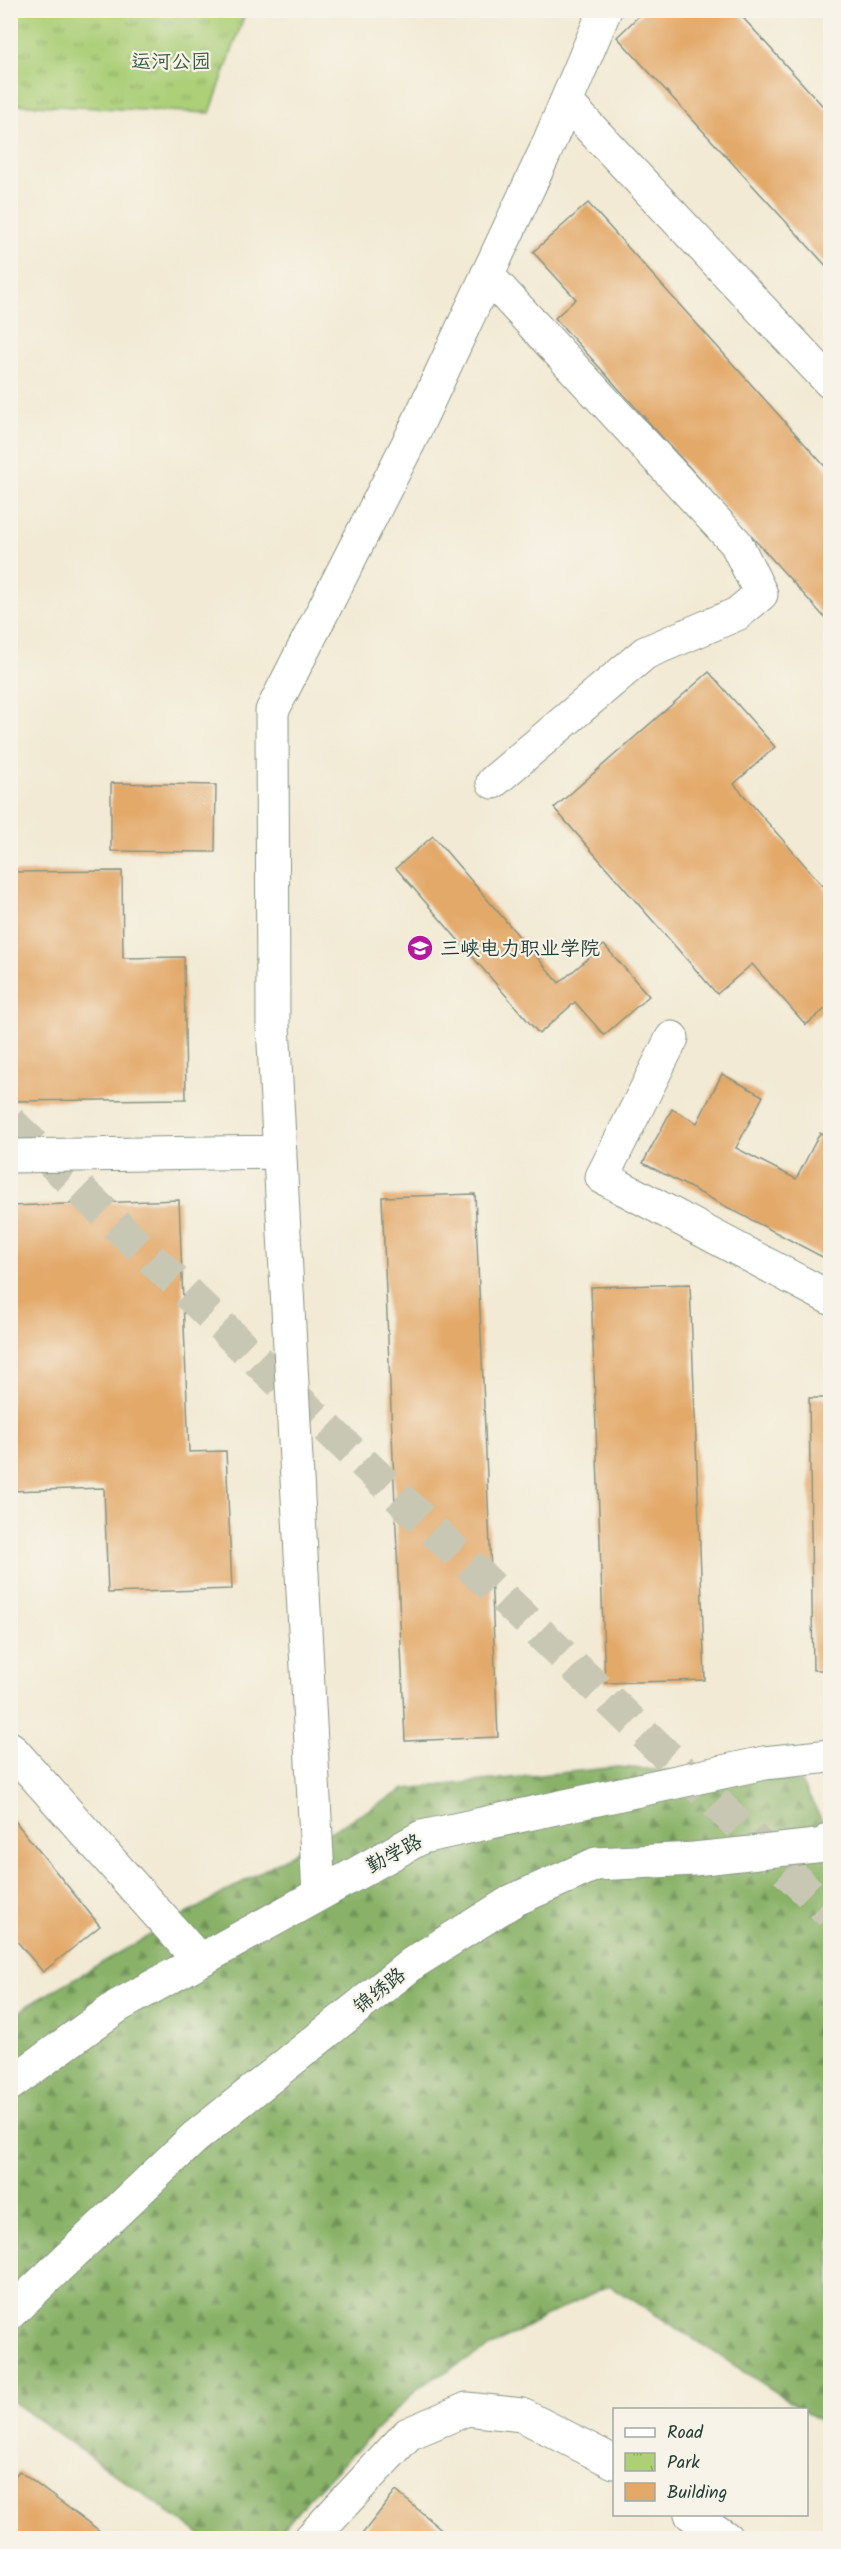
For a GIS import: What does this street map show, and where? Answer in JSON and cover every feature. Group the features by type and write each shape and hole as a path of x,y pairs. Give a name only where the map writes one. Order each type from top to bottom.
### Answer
{"lane":[{"path":"319,1894 273,1025 272,711 411,438 566,102 605,10"},
{"path":"566,102 831,382"},
{"path":"487,275 736,543 761,594 737,614 645,653 493,782"},
{"path":"672,1038 602,1177 831,1298"},
{"path":"10,1156 280,1152"},
{"path":"10,1748 199,1960"},
{"name":"勤学路","path":"10,2084 118,2006 422,1837 764,1763 831,1756"},
{"name":"锦绣路","path":"10,2313 194,2138 413,1963 514,1900 596,1864 694,1859 814,1847 825,1845 831,1839"},
{"path":"311,2538 408,2433 467,2409 522,2415 613,2461"},
{"path":"694,2516 726,2538"}],"green space":[{"name":"运河公园","path":"11,10 246,11 210,113 11,104"},
{"path":"618,1767 801,1782 830,1835 830,2427 808,2413 808,2408 801,2408 610,2285 542,2318 420,2386 309,2498 276,2538 205,2538 11,2400 10,2021 28,2005 405,1789"}],"building":[{"path":"645,10 736,10 830,114 830,270 617,37"},
{"path":"588,203 830,472 830,614 825,618 555,318 576,299 533,252"},
{"path":"709,672 775,747 734,784 830,894 830,1015 825,1009 806,1025 752,964 717,994 554,808"},
{"path":"111,783 216,785 215,852 111,851"},
{"path":"433,836 559,983 604,945 649,996 604,1035 575,1002 539,1034 396,868"},
{"path":"122,871 123,958 184,957 186,1099 10,1101 10,872"},
{"path":"722,1074 763,1096 736,1148 796,1179 820,1133 830,1138 830,1261 643,1163 672,1109 697,1123"},
{"path":"475,1194 498,1737 405,1741 382,1197"},
{"path":"179,1200 189,1452 226,1451 232,1589 108,1593 104,1488 10,1491 10,1206"},
{"path":"690,1284 705,1680 605,1683 591,1287"},
{"path":"809,1398 830,1398 830,1670 813,1670"},
{"path":"10,1815 100,1926 43,1972 10,1933"},
{"path":"19,2471 109,2538 10,2538 10,2482"},
{"path":"396,2491 452,2538 359,2538"}],"tunnel":[{"path":"10,1122 830,1913"}],"place":[{"name":"三峡电力职业学院","path":"420,948"}]}
